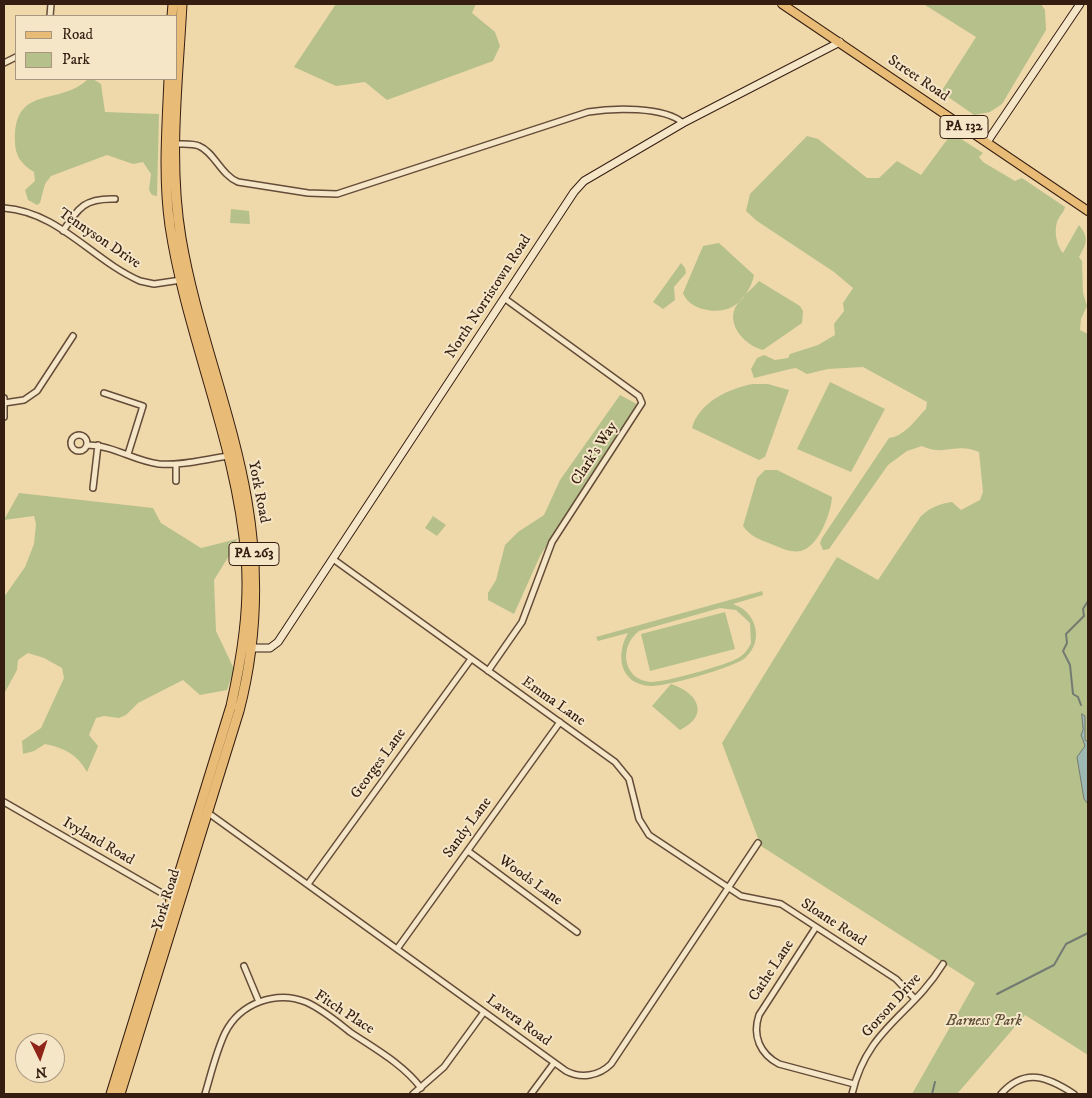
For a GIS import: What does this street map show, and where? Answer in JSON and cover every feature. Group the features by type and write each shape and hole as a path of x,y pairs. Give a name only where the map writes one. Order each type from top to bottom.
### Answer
{"highway":[{"name":"York Road","path":"178,40 182,4"},
{"name":"York Road","path":"120,1094 204,811 240,711 247,648 255,601 254,557 247,501 181,280 170,226 167,196 166,142 169,80"},
{"name":"York Road","path":"177,80 176,193 185,257 232,455"},
{"name":"York Road","path":"111,1094 176,901"}],"main road":[{"name":"Street Road","path":"782,4 1088,211"}],"street":[{"path":"987,142 1080,4"},
{"name":"North Norristown Road","path":"247,648 270,648 278,642 504,298 584,181 683,123 840,42"},
{"path":"175,144 195,144 203,148 228,177 238,182 308,193 337,194 588,112 623,110 663,114 674,117 683,123"},
{"path":"63,231 75,212 84,204 96,199 115,199"},
{"name":"Tennyson Drive","path":"4,208 34,214 140,281 154,284 181,280"},
{"name":"Clark's Way","path":"488,671 522,622 552,542 642,403 639,396 504,298"},
{"path":"4,403 24,400 37,391 74,336"},
{"path":"104,393 143,406 128,454"},
{"path":"4,398 4,417"},
{"path":"87,446 98,446 159,464 176,464 232,455"},
{"path":"93,488 98,446"},
{"path":"176,464 176,480"},
{"name":"Emma Lane","path":"333,559 615,762 624,771 632,788 639,819 649,835 728,888"},
{"name":"Georges Lane","path":"308,884 471,659"},
{"name":"Sandy Lane","path":"397,949 560,722"},
{"name":"Ivyland Road","path":"4,802 176,901"},
{"name":"Lavera Road","path":"204,811 308,884 554,1063 571,1074 582,1076 602,1071 611,1064 758,842"},
{"name":"Woods Lane","path":"468,851 577,932"},
{"name":"Sloane Road","path":"728,888 741,896 781,904 896,979 916,999"},
{"name":"Cathe Lane","path":"816,927 759,1015 756,1026 758,1040 768,1057 779,1064 854,1084"},
{"name":"Gorson Drive","path":"852,1094 863,1062 874,1042 916,999 943,964"},
{"path":"244,966 259,1002"},
{"name":"Fitch Place","path":"207,1094 226,1032 241,1013 259,1002 287,998 314,1006 405,1070 421,1088"},
{"path":"412,1094 444,1067 484,1012"},
{"path":"531,1094 554,1063"},
{"path":"1001,1094 1019,1080 1039,1077 1056,1082 1074,1094"}],"green space":[{"path":"336,4 476,4 472,13 495,32 500,46 493,61 387,100 365,82 336,86 294,67"},
{"path":"926,4 1041,4 1045,10 1046,30 1002,104 990,112 974,115 941,92 976,37"},
{"path":"87,80 95,80 101,84 105,112 159,114 157,196 152,195 149,190 151,174 143,162 133,164 107,155 51,176 45,184 40,203 37,205 28,200 25,190 35,181 34,172 23,163 16,152 16,124 22,111 30,104 77,87"},
{"name":"Barness Park","path":"952,133 983,153 979,157 983,162 1015,181 1022,178 1065,207 1056,226 1056,236 1063,253 1079,225 1086,237 1084,248 1079,257 1082,261 1083,293 1087,306 1081,319 1080,330 1088,334 1088,1055 1025,1015 957,1094 912,1094 975,983 761,846 722,743 837,557 878,580 921,516 935,506 952,502 961,510 980,500 983,492 979,452 963,448 937,450 922,446 907,451 888,465 829,549 823,550 820,543 822,538 889,438 895,437 909,427 926,409 927,402 863,367 828,369 807,374 796,368 754,378 751,369 757,358 764,355 775,360 788,358 790,354 818,345 835,335 834,324 844,311 843,303 853,288 834,272 757,221 746,211 750,194 807,136 818,139 867,178 879,178 897,161 921,175"},
{"path":"231,209 249,211 250,224 230,223"},
{"path":"719,243 754,275 751,284 740,301 732,307 711,311 697,307 686,299 683,293 703,246"},
{"path":"681,263 686,273 674,287 675,300 663,309 653,302"},
{"path":"759,281 800,306 803,311 802,323 763,350 745,340 736,328 733,315 740,301"},
{"path":"830,382 885,409 851,472 797,449"},
{"path":"753,384 768,384 789,390 765,457 759,460 692,428 701,411 716,398 735,389"},
{"path":"620,395 637,404 540,556 514,614 488,600 488,593 496,580 505,545 518,532 544,515 560,480"},
{"path":"765,470 777,470 832,497 823,528 813,543 801,551 786,550 756,537 743,526 757,478"},
{"path":"19,493 153,508 161,523 201,548 237,539 232,551 214,580 216,631 234,669 227,690 200,695 183,680 138,703 126,715 119,718 104,716 96,718 89,735 98,746 87,772 74,756 64,750 45,744 34,751 23,754 22,741 41,728 64,678 62,668 44,658 28,653 18,660 17,670 4,694 4,597 25,567 34,544 36,524 34,516 4,520"},
{"path":"433,516 446,525 437,536 425,528"},
{"path":"762,591 763,595 733,604 747,612 754,623 756,636 751,651 739,662 700,676 659,685 641,684 632,680 623,667 621,659 622,650 628,633 598,641 596,637","holes":["720,608 736,610 750,623 751,643 739,658 707,670 657,682 641,680 629,668 626,661 628,645 639,631"]},
{"path":"725,612 735,649 650,671 641,634"},
{"path":"671,684 688,692 697,704 698,711 695,718 690,724 680,730 652,706"}],"water":[{"path":"1082,714 1085,716 1085,740 1088,742 1088,804 1084,799 1077,757 1085,746 1081,735 1083,730"}],"waterway":[{"path":"1081,705 1078,697 1073,694 1070,665 1063,651 1067,643 1066,634 1084,616 1083,609 1088,601"},
{"path":"997,994 1054,965 1066,944 1088,933"},
{"path":"932,1094 935,1082"}]}
